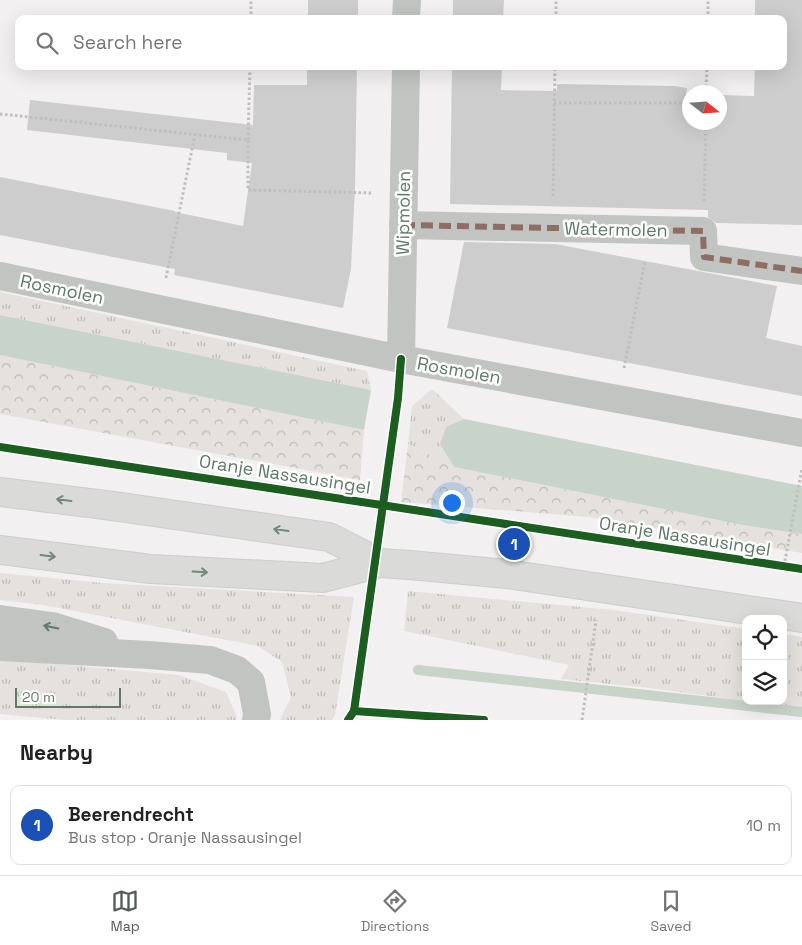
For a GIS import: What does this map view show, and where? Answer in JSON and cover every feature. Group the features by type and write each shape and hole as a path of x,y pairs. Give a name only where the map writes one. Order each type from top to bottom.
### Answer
{"main road":[{"path":"0,492 329,537 380,563"},
{"path":"0,550 151,569 323,578 380,563 410,565 507,574 802,618"}],"street":[{"path":"406,15 407,0"},
{"name":"Wipmolen","path":"401,359 406,70"},
{"name":"Watermolen","path":"403,225 651,229 802,271"},
{"name":"Rosmolen","path":"0,276 401,359 802,433"},
{"path":"0,619 52,626 148,655"},
{"path":"0,647 210,660 237,670 251,682 257,714 256,720"}],"path":[{"path":"251,0 251,15"},
{"path":"556,0 556,15"},
{"path":"708,0 708,15"},
{"path":"250,70 248,190 404,194"},
{"path":"552,228 555,70"},
{"path":"706,85 707,70"},
{"path":"554,103 682,103"},
{"path":"0,114 248,140"},
{"path":"703,244 706,130"},
{"path":"159,310 194,134"},
{"path":"618,399 651,229"},
{"path":"784,566 802,468"},
{"path":"582,720 596,620"}],"green space":[{"path":"0,292 367,371 371,390 0,315"},
{"path":"0,355 364,430 360,480 0,414"},
{"path":"432,389 464,419 446,427 440,444 454,467 408,444 412,406"},
{"path":"408,444 454,467 743,525 802,534 802,553 588,517 401,502"},
{"path":"0,573 103,583 354,597 335,715 332,720 280,720 291,697 282,662 258,646 43,605 0,600"},
{"path":"408,591 614,610 742,628 742,700 561,679 569,665 404,631"},
{"path":"787,635 802,637 802,708 780,705 787,705"},
{"path":"0,659 179,675 226,692 237,717 236,720 65,720 0,714"}],"shaded area":[{"path":"0,315 371,390 364,430 0,355"},
{"path":"464,419 802,486 802,534 743,525 454,467 440,444 446,427"}],"building":[{"path":"308,0 358,0 358,15 308,15"},
{"path":"453,0 504,0 503,15 453,15"},
{"path":"755,0 802,0 802,225 716,223 708,217 708,210 450,204 452,70 502,70 501,90 557,91 557,84 682,87 682,130 727,130 727,95 754,96 755,70 787,70 787,15 755,15"},
{"path":"307,70 357,70 355,187 351,269 343,308 174,275 175,269 0,235 0,177 243,226 252,163 227,160 227,153 27,130 30,100 253,125 254,85 307,85"},
{"path":"464,242 555,244 777,286 766,338 802,346 802,396 447,328"}],"waterway":[{"path":"418,670 802,712"}],"marked path":[{"path":"403,225 703,231 704,257 802,271"}],"cycle path":[{"path":"348,720 354,711 398,398 401,359"},
{"name":"Oranje Nassausingel","path":"0,447 802,569"},
{"path":"354,711 484,720"}],"place":[{"name":"Beerendrecht","path":"514,544"}]}
